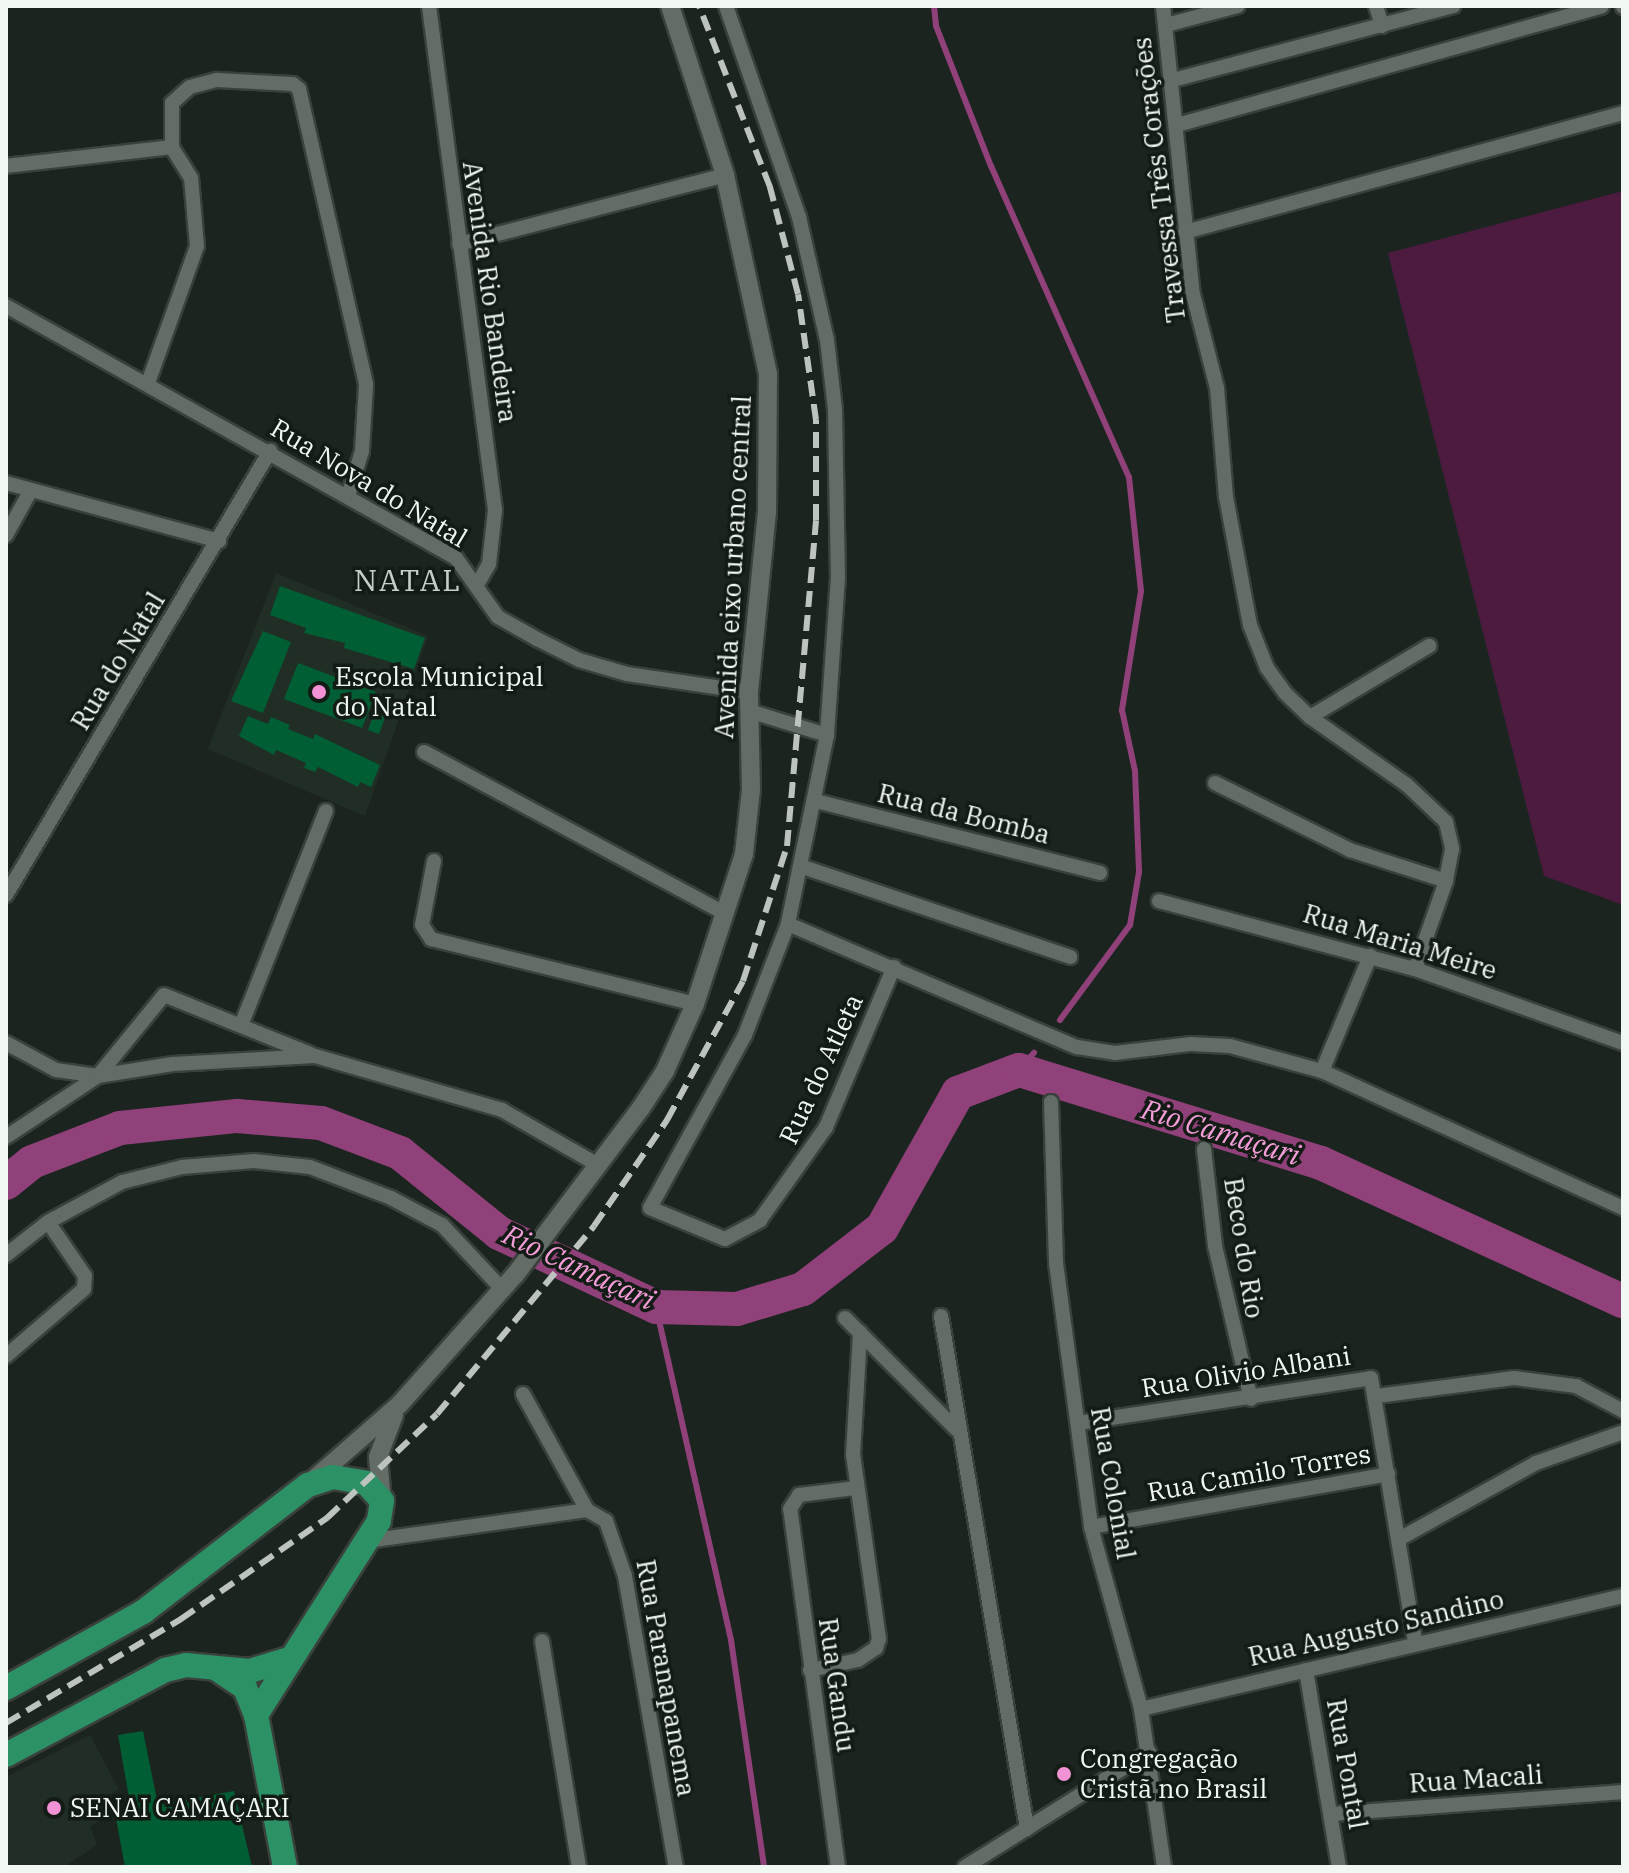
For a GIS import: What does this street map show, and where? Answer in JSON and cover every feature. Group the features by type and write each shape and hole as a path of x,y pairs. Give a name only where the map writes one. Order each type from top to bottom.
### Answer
{"main road":[{"path":"6,1688 143,1612 308,1485 349,1478 366,1483 376,1521 287,1660 256,1715"},
{"path":"6,1755 165,1670 186,1665 250,1671 287,1660"},
{"path":"217,1669 245,1688 256,1715 285,1867"}],"street":[{"name":"Avenida Rio Bandeira","path":"429,6 495,510 489,564 478,583"},
{"name":"Avenida eixo urbano central","path":"670,6 725,175 768,374 767,512 749,702 750,820 726,914"},
{"path":"726,6 799,217 827,340 835,409 838,577 827,735 803,867 788,924 894,967 1018,1026 1077,1047 1115,1053 1191,1044 1230,1046 1322,1071 1623,1208"},
{"name":"Travessa Três Corações","path":"1163,6 1193,294 1217,388 1226,497 1250,625 1267,668 1310,717 1407,785 1446,822 1452,849 1446,881 1415,969"},
{"path":"1166,25 1238,6"},
{"path":"1376,6 1382,26"},
{"path":"1173,80 1453,6"},
{"path":"1177,125 1602,6"},
{"path":"148,383 197,246 191,178 172,147 172,103 190,87 255,79 281,80 299,89 366,385 362,451 349,493"},
{"path":"1185,232 1623,113"},
{"path":"6,166 172,147"},
{"path":"459,244 725,175"},
{"name":"Rua Nova do Natal","path":"6,306 349,493 456,558 478,583 498,617 579,660 749,702 827,735"},
{"name":"Rua do Natal","path":"6,895 270,451"},
{"path":"6,483 219,541"},
{"path":"6,535 31,490"},
{"path":"1310,717 1429,646"},
{"path":"308,1485 399,1405 559,1220 665,1071 695,1004 726,914 424,752"},
{"path":"1215,783 1350,850 1446,881"},
{"name":"Rua da Bomba","path":"816,801 1100,873"},
{"path":"242,1023 326,811"},
{"path":"434,861 422,925 431,939 695,1004"},
{"path":"803,867 1070,957"},
{"name":"Rua Maria Meire","path":"1159,901 1415,969 1623,1043"},
{"name":"Rua do Atleta","path":"788,924 745,1035 650,1208 725,1239 760,1220 826,1127 894,967"},
{"path":"1322,1071 1370,956"},
{"path":"6,1137 98,1076 164,995 242,1023 315,1056 502,1110 598,1165"},
{"path":"6,1043 56,1070 98,1076 173,1064 315,1056"},
{"name":"Rua Colonial","path":"1051,1102 1056,1263 1091,1527 1141,1709 1164,1867"},
{"name":"Beco do Rio","path":"1204,1149 1221,1276 1251,1399"},
{"path":"6,1255 48,1222 122,1182 182,1167 254,1161 310,1167 359,1183 442,1225 508,1282"},
{"path":"6,1356 84,1289 85,1276 48,1222"},
{"path":"941,1316 957,1430 1027,1829"},
{"path":"845,1318 957,1430"},
{"path":"810,1670 858,1660 876,1648 879,1639 855,1488 854,1394 860,1332"},
{"name":"Rua Olivio Albani","path":"1078,1423 1251,1399 1365,1377 1375,1388 1525,1378 1576,1386 1623,1411"},
{"path":"1375,1388 1415,1642"},
{"name":"Rua Paranapanema","path":"523,1394 587,1510 606,1521 625,1576 676,1867"},
{"path":"376,1521 378,1457 399,1405"},
{"path":"1399,1539 1536,1463 1623,1432"},
{"name":"Rua Camilo Torres","path":"1091,1527 1388,1474"},
{"name":"Rua Gandu","path":"838,1867 790,1509 799,1495 855,1488"},
{"path":"376,1521 403,1536 587,1510"},
{"path":"376,1521 403,1536"},
{"name":"Rua Augusto Sandino","path":"1141,1709 1415,1642 1623,1596"},
{"path":"542,1641 579,1867"},
{"name":"Rua Pontal","path":"1306,1670 1339,1867"},
{"path":"965,1867 1149,1752"},
{"name":"Rua Macali","path":"1332,1814 1623,1792"}],"shaded area":[{"path":"1623,191 1623,905 1544,876 1388,253"},
{"name":"Escola Municipal do Natal","path":"276,573 428,636 365,816 208,749"},
{"name":"SENAI CAMAÇARI","path":"90,1735 119,1790 99,1800 107,1817 90,1826 97,1845 64,1867 6,1867 6,1777"}],"building":[{"path":"280,586 425,638 414,669 344,648 345,643 304,633 306,628 270,615"},
{"path":"263,631 291,642 263,713 231,701"},
{"path":"298,663 376,692 362,728 284,699"},
{"path":"380,697 391,701 379,734 368,730"},
{"path":"248,716 268,724 271,717 290,725 288,729 313,739 315,734 380,765 371,787 360,782 358,787 318,767 315,772 304,768 306,763 276,750 274,755 239,736"},
{"path":"143,1731 158,1805 234,1791 252,1867 125,1867 116,1819 132,1815 118,1735"}],"waterway":[{"path":"934,6 936,26 991,166 1129,477 1141,591 1122,710 1135,771 1139,872 1130,925 1060,1020"},
{"path":"1019,1070 1034,1053"},
{"name":"Rio Camaçari","path":"6,1183 32,1162 120,1128 237,1116 321,1123 400,1153 499,1233 656,1307 737,1309 803,1289 882,1228 958,1093 1019,1070 1321,1163 1623,1301"},
{"path":"656,1307 731,1640 764,1867"}],"railway":[{"path":"6,1723 181,1619 327,1518 437,1414 594,1226 667,1120 743,981 787,846 816,520 816,420 798,294 770,187 699,6"}],"place":[{"name":"Escola Municipal do Natal","path":"319,692"},
{"name":"Congregação Cristã no Brasil","path":"1064,1774"},
{"name":"SENAI CAMAÇARI","path":"54,1808"}],"district":[{"name":"NATAL","path":"408,580"}]}
